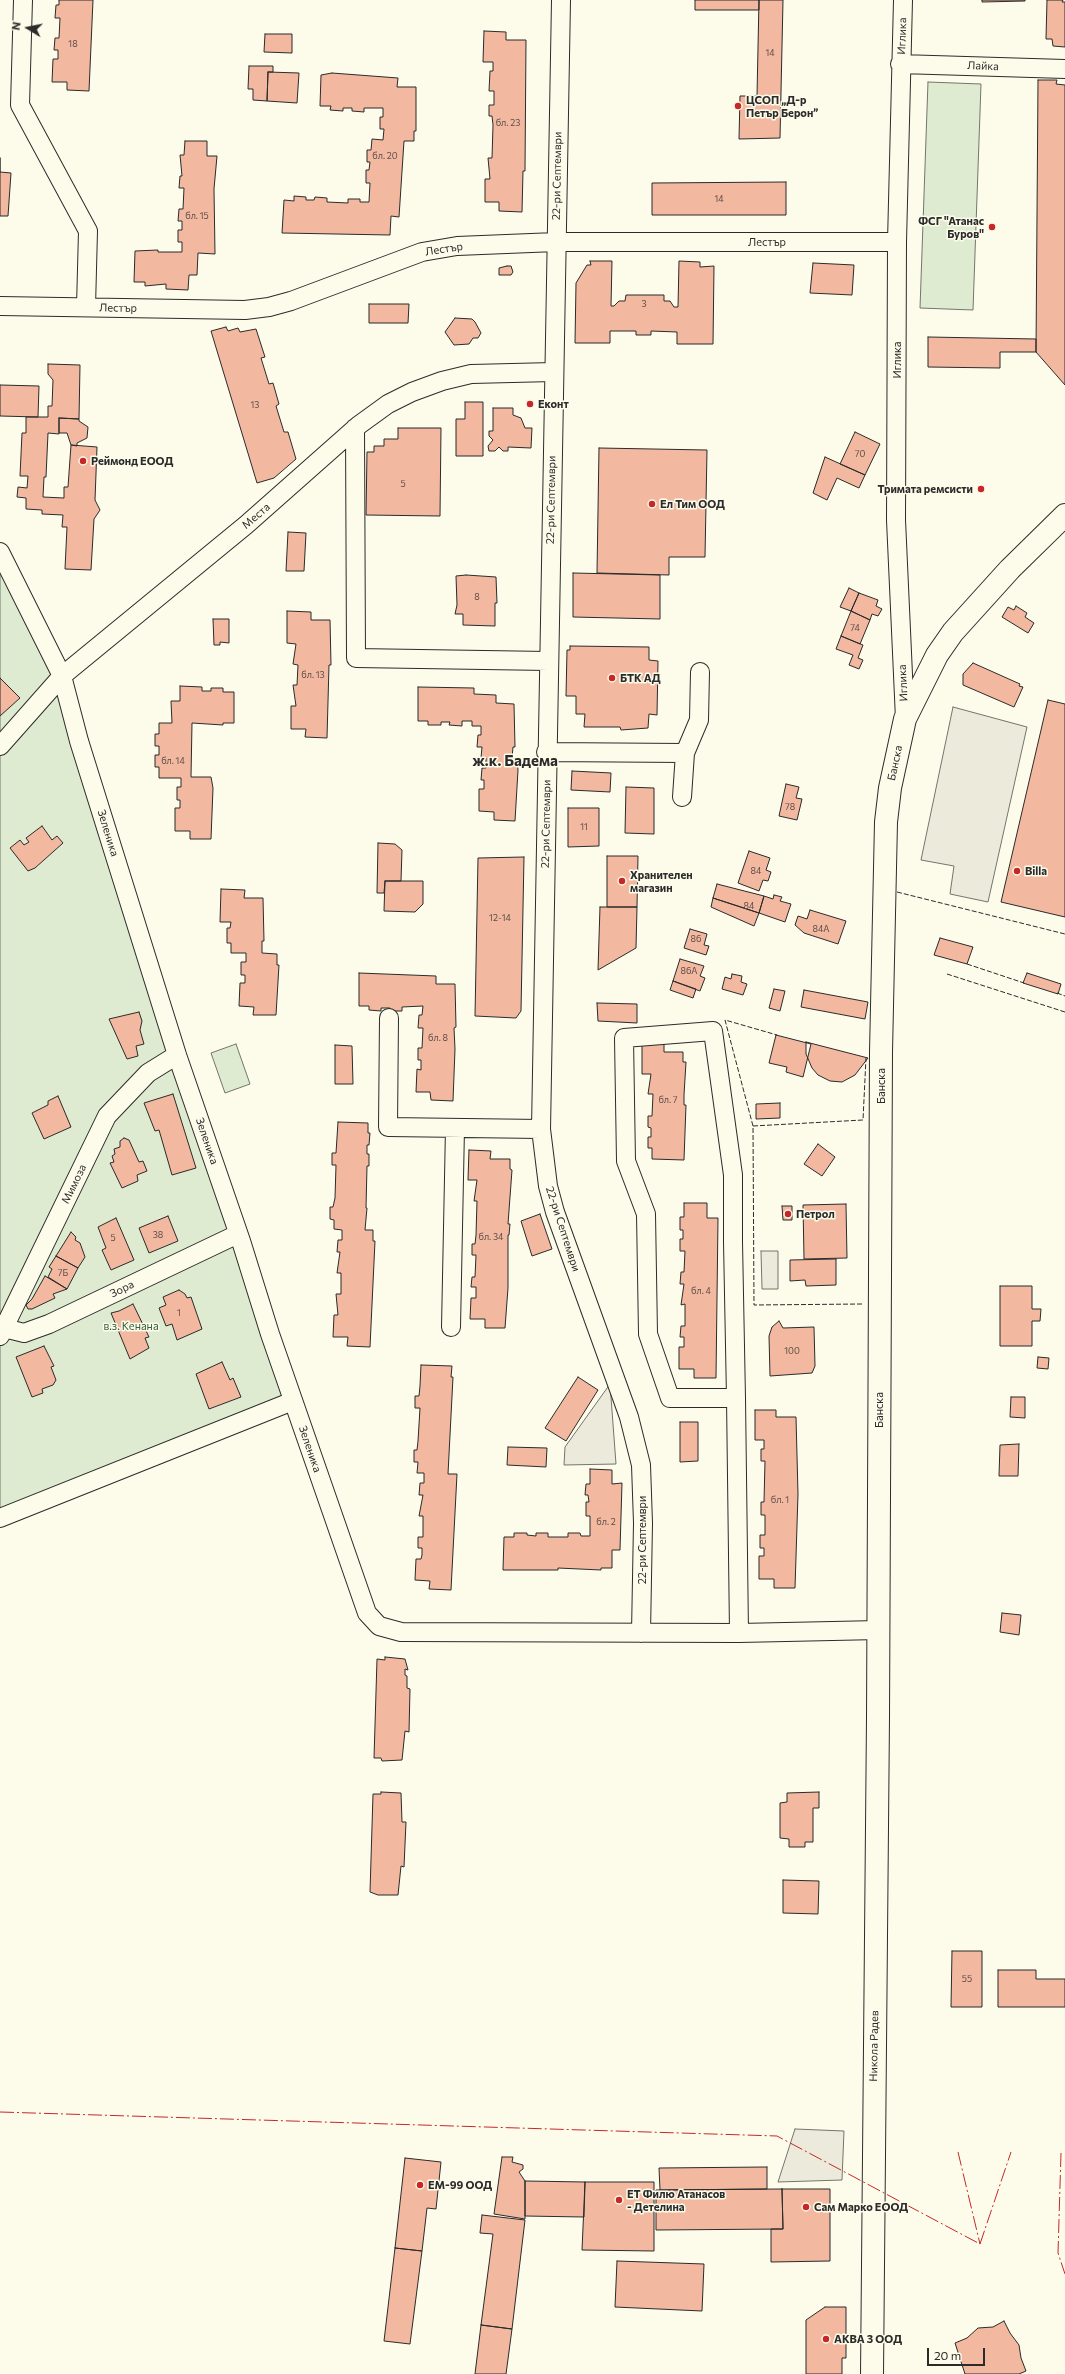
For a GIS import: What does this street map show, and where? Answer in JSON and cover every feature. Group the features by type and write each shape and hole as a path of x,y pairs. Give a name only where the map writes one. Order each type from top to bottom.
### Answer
{"street":[{"path":"23,0 20,105 88,231 86,308"},
{"name":"22-ри Септември","path":"561,0 546,752 541,1129 548,1186 555,1212 629,1416 641,1465 643,1523 641,1633"},
{"name":"Иглика","path":"903,0 900,64 897,242 896,520 905,719"},
{"name":"Лайка","path":"900,64 1065,69"},
{"name":"Лестър","path":"0,306 245,310 269,307 291,301 422,252 458,246 556,242 897,242"},
{"name":"Места","path":"0,746 62,676 246,525 355,428 388,404 412,392 442,381 471,374 553,372"},
{"path":"355,428 356,658 548,661"},
{"name":"Банска","path":"878,1717 881,1052 886,822 896,754 905,719 937,655 953,632 1010,569 1065,515"},
{"name":"Зеленика","path":"0,552 62,676 79,741 177,1055 293,1400 367,1612 379,1626 401,1632 738,1634 879,1630"},
{"path":"682,798 685,753 699,720 700,672"},
{"path":"546,752 685,753"},
{"path":"389,1018 388,1127 541,1129"},
{"path":"736,1398 670,1398 648,1334 646,1214 626,1161 624,1038 713,1031 733,1175 736,1398 738,1634"},
{"name":"Мимоза","path":"2,1332 107,1116 148,1073 177,1055"},
{"path":"451,1328 455,1128"},
{"name":"Зора","path":"2,1332 24,1334 49,1324 238,1234"},
{"path":"0,1518 293,1400"},
{"name":"Никола Радев","path":"872,2374 878,1717"}],"green space":[{"path":"928,82 981,84 973,310 920,308"},
{"name":"в.з. Кенана","path":"0,553 62,676 293,1401 0,1523"},
{"path":"236,1044 250,1084 225,1093 211,1053"}],"shaded area":[{"path":"953,707 1027,727 988,902 950,894 954,866 921,860"},
{"path":"761,1251 778,1251 778,1289 762,1289"},
{"path":"610,1384 616,1464 564,1465 565,1447"},
{"path":"795,2129 844,2131 842,2180 778,2182"}],"building":[{"path":"59,0 93,0 89,91 67,90 67,82 52,82 53,59 58,59 58,50 54,50 55,38 59,38 60,18 55,18 56,5 59,5"},
{"path":"695,0 759,0 759,10 695,10"},
{"path":"759,0 783,0 780,138 739,139 740,96 757,96"},
{"path":"982,0 1025,0 1025,1 982,2"},
{"path":"1047,0 1063,0 1062,2 1065,2 1065,47 1053,46 1052,39 1046,39"},
{"path":"484,31 506,32 506,40 526,40 525,171 523,171 522,212 499,211 499,202 485,202 485,179 490,179 488,158 492,158 493,125 492,116 489,116 489,105 494,105 494,91 489,91 490,71 493,71 493,62 483,62"},
{"path":"265,34 292,34 292,53 264,52"},
{"path":"249,66 273,66 273,72 268,72 267,101 253,100 253,89 248,89"},
{"path":"268,72 299,73 297,103 267,101"},
{"path":"332,73 398,78 397,87 416,87 416,131 414,131 414,141 404,141 399,217 391,216 390,235 282,233 284,200 294,201 294,196 306,197 306,200 314,200 315,197 327,198 327,202 348,203 348,199 360,199 360,202 369,202 370,183 366,183 366,170 369,170 370,162 367,162 367,150 371,150 372,139 383,140 384,129 380,129 380,117 383,117 383,108 364,108 364,112 352,111 352,108 343,108 343,111 330,110 331,106 320,106 321,75"},
{"path":"1038,80 1057,80 1056,84 1065,85 1065,385 1036,352"},
{"path":"185,141 207,141 207,156 217,156 214,189 215,254 198,253 197,275 189,275 188,290 166,289 166,284 145,286 145,282 134,282 135,251 158,250 158,252 182,252 182,242 178,242 178,230 182,230 182,221 178,221 179,209 183,209 184,188 179,188 180,176 182,176 180,155 184,155"},
{"path":"0,172 11,173 8,216 0,216"},
{"path":"786,182 786,215 652,215 652,183"},
{"path":"590,261 612,261 611,306 614,306 619,301 625,301 626,295 664,295 664,301 670,301 674,307 678,307 679,261 700,262 700,267 714,266 713,344 677,344 677,332 651,331 651,335 636,335 636,331 610,331 610,343 575,343 576,283 587,265 591,265"},
{"path":"813,263 854,265 852,295 810,293"},
{"path":"511,266 513,272 511,275 499,275 499,268"},
{"path":"369,304 409,304 408,323 369,323"},
{"path":"455,318 472,319 481,333 478,338 473,338 469,344 454,345 445,332"},
{"path":"226,327 228,331 238,328 240,332 256,329 265,357 261,358 269,384 273,383 279,404 276,406 284,432 288,432 296,459 274,478 257,483 211,331"},
{"path":"928,337 1036,339 1036,352 1000,352 1000,368 928,367"},
{"name":"Реймонд ЕООД","path":"48,364 80,365 79,419 59,418 59,434 48,433 46,477 44,477 43,497 64,498 64,487 68,487 71,445 97,447 95,500 100,510 94,519 91,570 65,569 67,527 62,527 63,515 42,514 42,510 26,509 26,498 17,497 18,487 27,488 28,476 20,476 22,433 26,433 26,417 48,417 48,406 52,406 53,380 48,374"},
{"path":"0,385 39,386 38,417 0,416"},
{"path":"465,402 483,402 483,456 456,456 456,419 465,419"},
{"path":"493,408 513,408 513,415 521,418 525,428 532,428 531,448 508,447 508,451 503,451 499,447 495,451 489,451 488,446 493,440 489,436 489,431 493,431"},
{"path":"59,418 79,419 79,421 88,427 87,438 77,443 77,446 71,445 67,433 59,433"},
{"path":"398,428 441,428 440,516 366,515 367,452 374,452 374,446 384,446 384,439 398,439"},
{"path":"855,432 880,444 865,475 840,464"},
{"name":"Ел Тим ООД","path":"599,448 707,450 705,557 669,557 669,575 597,573"},
{"path":"825,457 865,475 859,488 837,478 827,500 813,493"},
{"path":"288,532 306,533 304,571 286,571"},
{"path":"573,573 660,575 660,619 573,617"},
{"path":"466,575 496,577 497,603 495,603 495,626 463,625 463,614 455,614 457,605 456,576"},
{"path":"849,588 859,593 851,611 840,607"},
{"path":"859,593 878,600 876,606 882,609 878,616 872,614 870,620 851,611"},
{"path":"1016,606 1027,613 1025,617 1034,623 1028,633 1002,617 1008,607 1014,610"},
{"path":"287,611 311,612 311,620 330,620 331,665 329,665 327,738 305,737 306,729 291,729 291,706 296,706 293,685 297,685 298,665 293,664 296,644 287,643"},
{"path":"851,611 870,620 860,644 841,636"},
{"path":"213,619 229,619 229,643 220,642 220,645 214,645"},
{"path":"841,636 863,645 858,658 863,660 859,669 849,665 853,655 836,649"},
{"name":"БТК АД","path":"570,646 649,647 649,660 658,661 657,715 649,714 648,728 621,730 620,727 584,727 585,714 576,714 576,696 566,696 567,650 570,650"},
{"path":"973,663 1020,684 1019,686 1023,687 1014,707 963,685 963,674"},
{"path":"0,678 20,698 0,716"},
{"path":"180,686 202,687 202,691 211,691 211,688 223,688 223,692 234,692 234,723 223,723 223,725 192,723 191,777 211,777 213,788 211,839 190,839 190,831 175,831 175,808 180,808 180,800 177,800 177,787 181,787 181,778 159,778 159,767 155,767 155,755 159,755 159,746 155,746 155,734 159,734 159,723 172,723 171,701 180,701"},
{"path":"418,687 474,688 474,694 496,695 496,703 514,704 515,747 513,747 512,758 517,759 518,770 515,821 494,820 494,812 479,811 479,789 484,789 484,780 481,780 482,768 486,768 486,758 481,758 482,747 477,747 478,735 481,735 481,726 472,726 472,721 462,721 462,726 449,725 450,722 441,722 441,725 428,725 428,721 418,721"},
{"path":"1048,700 1065,704 1065,917 1001,902"},
{"path":"572,771 611,773 610,792 571,790"},
{"path":"786,784 799,787 796,798 802,799 797,820 779,816"},
{"path":"626,787 654,788 654,834 625,833"},
{"path":"568,808 599,808 599,846 568,847"},
{"path":"42,826 52,840 57,836 63,843 35,868 28,871 10,848 20,840 24,845 29,842 26,838"},
{"path":"378,843 395,844 402,850 401,881 385,881 384,893 377,893"},
{"path":"749,851 770,858 766,870 771,872 768,881 763,880 759,891 738,883"},
{"name":"Хранителен магазин","path":"607,856 638,856 637,907 607,907"},
{"path":"524,857 521,1011 516,1018 475,1016 478,858"},
{"path":"385,881 423,881 423,904 415,912 384,911"},
{"path":"717,884 764,896 759,913 713,898"},
{"path":"221,889 245,890 244,898 263,898 264,941 262,941 262,953 277,954 277,965 279,965 276,1015 253,1015 254,1007 239,1006 240,983 245,983 245,975 241,975 241,962 246,962 246,953 231,953 231,943 227,943 227,928 230,928 231,922 220,922"},
{"path":"774,895 782,897 780,901 791,904 785,922 759,913 764,896 773,899"},
{"path":"713,898 759,913 754,926 711,907"},
{"path":"600,907 637,907 636,948 598,970"},
{"path":"810,910 846,921 838,944 804,933 795,925 798,916 807,919"},
{"path":"690,929 707,934 704,945 709,946 706,955 684,948"},
{"path":"940,938 973,947 967,964 934,955"},
{"path":"680,959 704,966 700,976 705,978 700,991 673,981"},
{"path":"359,973 436,976 436,984 455,984 456,1027 454,1028 455,1049 453,1101 431,1100 430,1092 416,1092 417,1069 421,1070 421,1060 418,1060 418,1048 422,1048 423,1028 418,1028 419,1015 422,1015 423,1006 402,1007 402,1011 390,1011 390,1008 381,1008 381,1011 369,1010 369,1006 359,1006"},
{"path":"1027,973 1061,984 1058,994 1023,983"},
{"path":"732,974 742,976 741,982 747,984 743,995 722,989 725,977 731,979"},
{"path":"673,981 696,989 693,998 670,990"},
{"path":"774,989 785,991 780,1011 769,1008"},
{"path":"804,990 868,1002 865,1019 801,1007"},
{"path":"597,1003 637,1004 637,1023 598,1021"},
{"path":"139,1012 142,1021 140,1030 144,1044 136,1046 138,1056 127,1059 109,1019"},
{"path":"776,1035 811,1044 803,1077 786,1072 787,1067 769,1063"},
{"path":"806,1042 868,1058 855,1075 842,1082 830,1081 818,1075 812,1068 806,1054"},
{"path":"642,1043 664,1044 664,1052 683,1052 683,1062 686,1062 684,1095 684,1105 686,1105 684,1160 652,1159 652,1148 648,1148 648,1137 651,1137 651,1128 648,1127 648,1116 652,1116 653,1094 648,1094 651,1074 642,1074"},
{"path":"335,1045 352,1046 353,1084 335,1084"},
{"path":"173,1094 196,1168 172,1175 159,1130 155,1131 144,1103"},
{"path":"58,1096 71,1127 44,1139 32,1113 48,1105 48,1101"},
{"path":"780,1103 780,1118 756,1119 756,1104"},
{"path":"338,1122 368,1123 368,1133 370,1133 369,1145 367,1145 369,1166 367,1166 367,1208 365,1230 373,1230 373,1241 375,1241 370,1347 347,1346 348,1337 333,1337 334,1315 338,1315 336,1294 341,1294 341,1273 337,1273 340,1252 337,1252 338,1240 342,1240 342,1230 334,1229 334,1220 330,1219 330,1207 333,1207 335,1198 336,1165 332,1165 332,1153 336,1153"},
{"path":"124,1138 129,1140 139,1162 143,1161 147,1171 137,1175 138,1181 122,1188 110,1163 114,1162 112,1156 115,1154 114,1149 120,1147 120,1141"},
{"path":"818,1144 835,1157 822,1176 804,1164"},
{"path":"469,1150 491,1151 490,1159 510,1159 510,1169 512,1170 508,1224 510,1224 508,1235 508,1288 505,1328 485,1328 485,1319 470,1319 471,1298 476,1298 476,1287 471,1287 472,1277 475,1277 476,1255 472,1255 472,1244 475,1244 476,1235 477,1201 474,1201 477,1180 468,1180"},
{"path":"684,1203 707,1203 707,1218 718,1218 716,1378 694,1378 694,1369 679,1369 679,1347 684,1347 684,1337 680,1337 681,1326 685,1326 685,1304 681,1305 684,1284 680,1284 681,1272 684,1272 685,1251 680,1251 680,1239 683,1239 683,1230 680,1230 680,1217 684,1217"},
{"path":"846,1204 847,1258 804,1259 803,1205"},
{"path":"782,1206 792,1206 792,1220 783,1220"},
{"path":"540,1214 552,1249 532,1256 521,1221"},
{"path":"168,1216 178,1241 149,1253 139,1228"},
{"path":"116,1218 134,1260 111,1270 102,1250 106,1248 98,1227"},
{"path":"71,1232 76,1237 75,1240 80,1243 85,1257 78,1268 56,1256"},
{"path":"56,1256 78,1268 67,1289 48,1277 52,1269 49,1267"},
{"path":"836,1259 836,1285 806,1286 805,1280 790,1281 790,1260"},
{"path":"45,1276 67,1289 53,1294 55,1298 32,1309 28,1309 26,1305 32,1299"},
{"path":"1000,1286 1032,1286 1032,1309 1041,1309 1040,1321 1032,1321 1032,1346 1000,1346"},
{"path":"179,1290 185,1294 187,1298 191,1297 202,1329 177,1340 172,1324 166,1326 159,1308 166,1305 163,1297"},
{"path":"133,1304 149,1337 145,1338 149,1348 130,1359 111,1313"},
{"path":"779,1321 783,1328 814,1327 815,1366 812,1373 770,1376 769,1336 772,1327"},
{"path":"44,1346 54,1366 51,1367 56,1380 53,1385 42,1389 43,1393 32,1397 16,1357"},
{"path":"1038,1357 1049,1358 1048,1369 1037,1368"},
{"path":"222,1362 230,1380 233,1378 241,1397 209,1409 196,1374"},
{"path":"421,1365 452,1366 451,1377 453,1377 448,1474 457,1474 451,1590 429,1589 430,1581 415,1580 416,1559 421,1559 422,1555 422,1548 418,1548 418,1537 423,1537 423,1516 419,1516 423,1495 419,1495 420,1483 424,1483 424,1473 417,1473 418,1462 414,1462 414,1450 417,1450 418,1441 420,1408 415,1408 415,1396 419,1396"},
{"path":"578,1377 598,1390 566,1441 545,1428"},
{"path":"1011,1397 1025,1397 1025,1418 1010,1417"},
{"path":"755,1410 776,1410 776,1417 796,1417 798,1494 795,1588 774,1588 774,1579 759,1579 759,1556 764,1556 764,1548 760,1548 760,1535 765,1535 765,1515 761,1515 761,1502 764,1502 765,1461 761,1461 761,1449 764,1449 764,1440 755,1440"},
{"path":"680,1422 698,1422 698,1461 680,1462"},
{"path":"1019,1444 1018,1476 999,1476 1000,1445"},
{"path":"508,1447 547,1448 546,1467 507,1465"},
{"path":"590,1469 612,1470 612,1484 622,1483 620,1550 612,1550 612,1568 601,1568 601,1570 558,1568 558,1570 503,1570 504,1537 514,1537 514,1533 527,1533 527,1535 536,1536 536,1533 548,1533 548,1537 568,1537 568,1533 580,1533 581,1536 590,1536 590,1516 586,1516 586,1502 589,1502 588,1495 585,1495 586,1484 590,1484"},
{"path":"1002,1613 1021,1615 1019,1635 1000,1632"},
{"path":"385,1657 405,1659 408,1670 405,1669 405,1675 407,1676 407,1688 410,1689 409,1732 405,1731 402,1760 382,1761 381,1758 374,1758 377,1659 385,1660"},
{"path":"381,1792 401,1793 402,1822 406,1822 404,1867 401,1866 398,1895 378,1895 370,1892 373,1794 381,1794"},
{"path":"819,1792 819,1808 813,1808 813,1842 805,1842 805,1847 789,1847 789,1839 780,1838 780,1803 787,1802 787,1793"},
{"path":"783,1880 819,1881 818,1914 783,1913"},
{"path":"952,1951 982,1951 982,2007 951,2007"},
{"path":"998,1970 1036,1970 1036,1979 1065,1979 1065,2007 998,2007"},
{"path":"502,2157 513,2157 512,2162 523,2165 523,2169 519,2172 525,2181 525,2219 494,2214"},
{"name":"ЕМ-99 ООД","path":"405,2158 441,2162 436,2209 427,2208 422,2251 395,2248"},
{"path":"767,2167 767,2189 660,2190 659,2168"},
{"path":"525,2181 585,2182 584,2217 525,2216"},
{"name":"ЕТ Филю Атанасов - Детелина","path":"585,2182 654,2182 654,2251 582,2250"},
{"name":"Сам Марко ЕООД","path":"782,2189 830,2189 830,2261 771,2262 771,2229 783,2229"},
{"path":"782,2189 783,2229 656,2230 656,2190"},
{"path":"482,2215 525,2220 512,2329 481,2325 493,2234 480,2233"},
{"path":"395,2248 422,2251 410,2344 384,2341"},
{"path":"617,2261 704,2264 702,2311 615,2307"},
{"name":"АКВА 3 ООД","path":"825,2307 846,2307 846,2358 842,2358 842,2374 806,2374 806,2320"},
{"path":"1004,2321 1010,2333 1019,2345 1021,2358 1026,2371 1019,2374 965,2374 955,2343 967,2338 978,2328 993,2327"},
{"path":"481,2325 512,2329 506,2374 475,2374"}],"fence":[{"path":"897,892 1065,934"},
{"path":"967,964 1024,983"},
{"path":"947,974 1065,1012"},
{"path":"1057,993 1065,996"},
{"path":"753,1126 725,1020 777,1035"},
{"path":"862,1304 754,1305 753,1126 863,1120 866,1058"}],"power":[{"path":"0,2112 777,2136 980,2244"},
{"path":"958,2152 980,2244"},
{"path":"980,2244 1011,2152"},
{"path":"1061,2153 1058,2253 1065,2274"}],"place":[{"name":"ЦСОП „Д-р Петър Берон”","path":"738,106"},
{"name":"ФСГ \"Атанас Буров\"","path":"992,227"},
{"name":"Еконт","path":"530,404"},
{"name":"Реймонд ЕООД","path":"83,461"},
{"name":"Тримата ремсисти","path":"981,489"},
{"name":"Ел Тим ООД","path":"652,504"},
{"name":"БТК АД","path":"612,678"},
{"name":"Billa","path":"1017,871"},
{"name":"Хранителен магазин","path":"622,881"},
{"name":"Петрол","path":"788,1214"},
{"name":"ЕМ-99 ООД","path":"420,2185"},
{"name":"ЕТ Филю Атанасов - Детелина","path":"619,2200"},
{"name":"Сам Марко ЕООД","path":"806,2207"},
{"name":"АКВА 3 ООД","path":"826,2339"}],"district":[{"name":"ж.к. Бадема","path":"515,761"}]}
